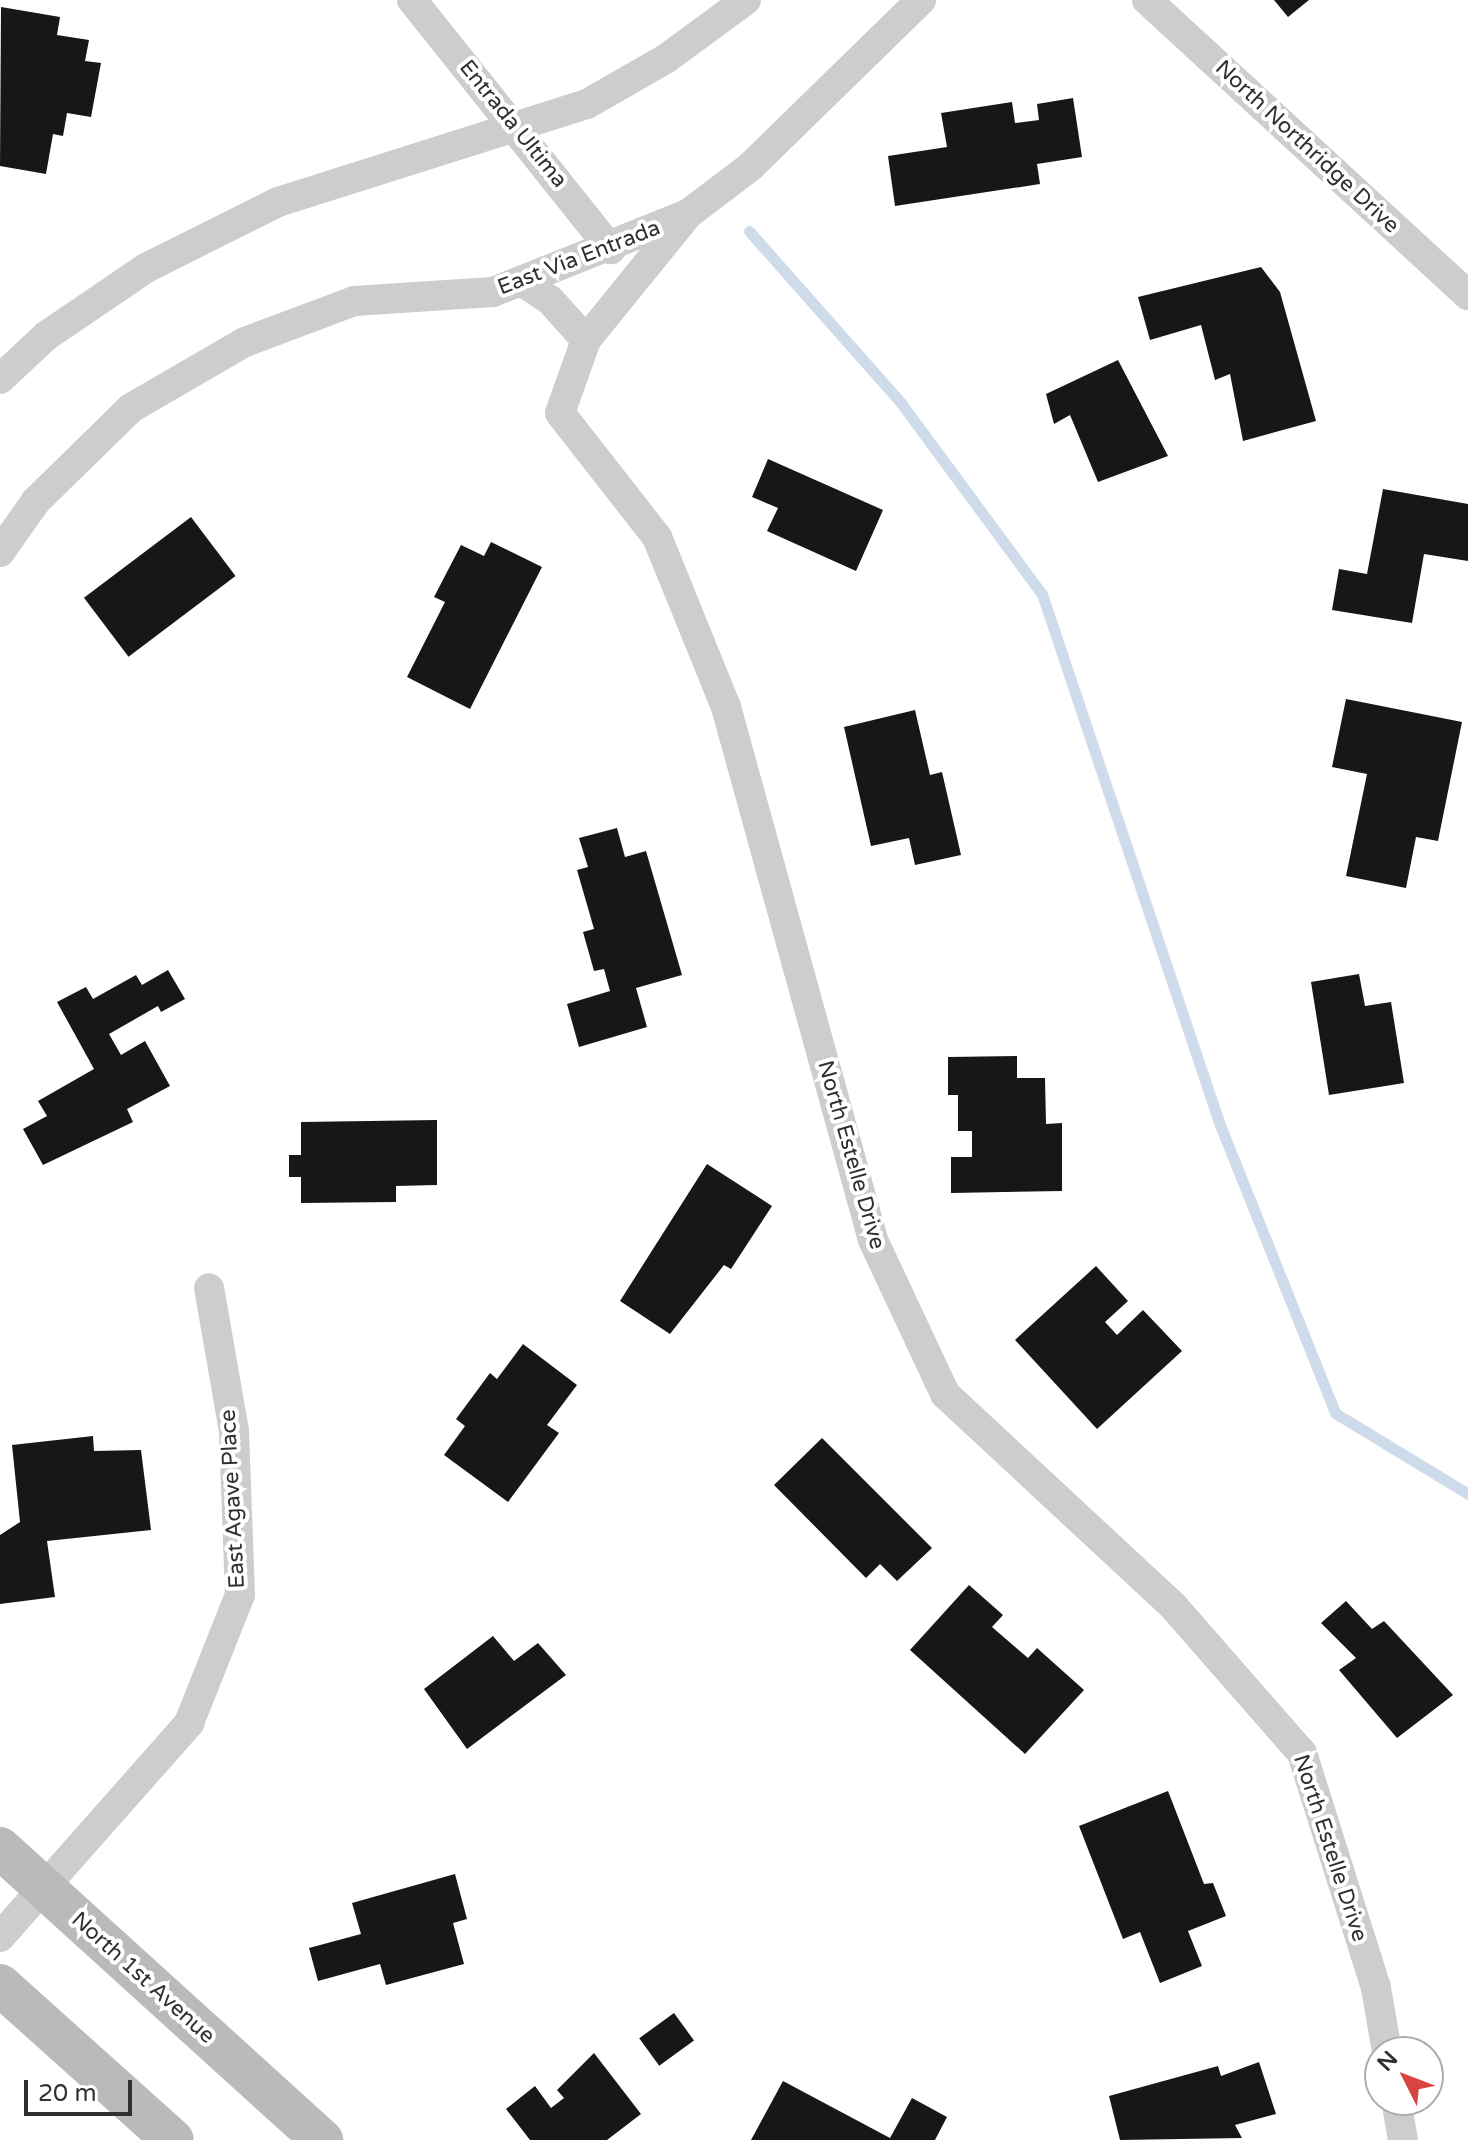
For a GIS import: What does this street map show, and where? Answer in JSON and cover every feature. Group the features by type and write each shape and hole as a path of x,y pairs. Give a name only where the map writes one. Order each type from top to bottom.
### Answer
{"main road":[{"name":"North 1st Avenue","path":"0,1848 322,2140"},
{"path":"0,1985 173,2140"}],"street":[{"name":"Entrada Ultima","path":"412,0 611,249"},
{"path":"0,379 46,336 146,268 278,202 518,129 587,104 667,58 746,0"},
{"name":"East Via Entrada","path":"0,552 36,501 131,408 245,342 354,301 493,292 611,249 688,214 750,167 921,0"},
{"name":"North Northridge Drive","path":"1147,0 1468,295"},
{"name":"North Estelle Drive","path":"688,214 586,340 560,413 657,537 726,707 873,1240 945,1394 1174,1607 1302,1753 1376,1988 1384,2036"},
{"path":"523,282 550,300 586,340"},
{"name":"East Agave Place","path":"0,1937 46,1890 189,1723 240,1595 234,1431 209,1288"},
{"path":"1399,2116 1403,2140"}],"building":[{"path":"1274,0 1309,0 1288,17"},
{"path":"1,7 60,17 57,35 89,40 85,61 101,63 91,117 67,113 63,136 53,134 46,174 0,166"},
{"path":"1073,98 1082,157 1037,164 1040,184 895,206 888,156 947,147 941,113 1012,102 1015,123 1039,120 1037,104"},
{"path":"1261,267 1280,292 1316,421 1243,441 1230,374 1215,380 1201,325 1150,340 1138,297"},
{"path":"1118,360 1168,456 1098,482 1070,415 1054,424 1046,394"},
{"path":"768,459 883,510 856,571 767,531 778,508 752,497"},
{"path":"1383,489 1468,504 1468,561 1424,554 1412,623 1332,610 1339,569 1367,574"},
{"path":"191,517 236,576 129,657 84,598"},
{"path":"491,542 542,567 470,709 407,677 445,602 434,597 461,545 484,556"},
{"path":"1346,699 1462,722 1438,841 1416,837 1406,888 1346,876 1367,774 1332,767"},
{"path":"915,710 930,775 942,772 961,855 915,865 909,838 871,846 844,727"},
{"path":"617,828 625,857 646,851 682,975 636,988 647,1027 579,1047 567,1004 610,991 604,969 594,971 583,932 594,929 577,870 588,867 579,838"},
{"path":"168,970 185,999 161,1012 158,1006 109,1034 121,1055 145,1041 170,1086 127,1109 133,1122 43,1165 23,1129 47,1116 38,1101 94,1069 57,1002 86,987 93,999 136,975 142,985"},
{"path":"1359,974 1365,1006 1391,1002 1404,1083 1329,1095 1311,982"},
{"path":"1017,1056 1017,1078 1045,1078 1046,1124 1062,1123 1062,1191 951,1193 951,1157 972,1157 972,1131 958,1131 958,1095 948,1095 948,1057"},
{"path":"437,1120 437,1185 396,1186 396,1202 301,1203 301,1177 289,1177 289,1155 301,1155 301,1122"},
{"path":"707,1164 772,1206 731,1269 724,1265 670,1334 620,1301"},
{"path":"1096,1266 1128,1301 1105,1322 1117,1335 1143,1310 1182,1351 1097,1429 1015,1340"},
{"path":"523,1344 577,1385 547,1425 559,1433 508,1502 444,1455 465,1426 456,1419 490,1373 497,1379"},
{"path":"93,1436 94,1451 141,1450 151,1530 47,1541 55,1597 0,1604 0,1535 20,1522 12,1445"},
{"path":"822,1438 932,1548 897,1581 880,1564 866,1578 774,1485"},
{"path":"969,1585 1003,1615 992,1627 1028,1658 1037,1648 1084,1690 1025,1754 910,1650"},
{"path":"1346,1601 1372,1629 1384,1621 1453,1695 1397,1738 1339,1670 1356,1658 1321,1623"},
{"path":"493,1636 514,1661 538,1643 566,1675 467,1749 424,1689"},
{"path":"1168,1791 1204,1884 1213,1883 1226,1916 1188,1931 1202,1966 1160,1983 1140,1932 1123,1939 1079,1826"},
{"path":"455,1874 467,1919 453,1923 464,1964 386,1985 380,1964 318,1981 309,1948 361,1934 352,1903"},
{"path":"674,2013 694,2041 659,2066 639,2038"},
{"path":"594,2053 641,2114 607,2140 530,2140 506,2109 535,2086 551,2108 564,2098 557,2090"},
{"path":"1259,2062 1276,2114 1235,2125 1242,2138 1120,2140 1109,2096 1218,2066 1221,2076"},
{"path":"783,2081 890,2138 912,2098 947,2117 935,2140 751,2140"}],"waterway":[{"path":"749,231 901,403 1042,594 1220,1125 1335,1413 1468,1494"}]}
